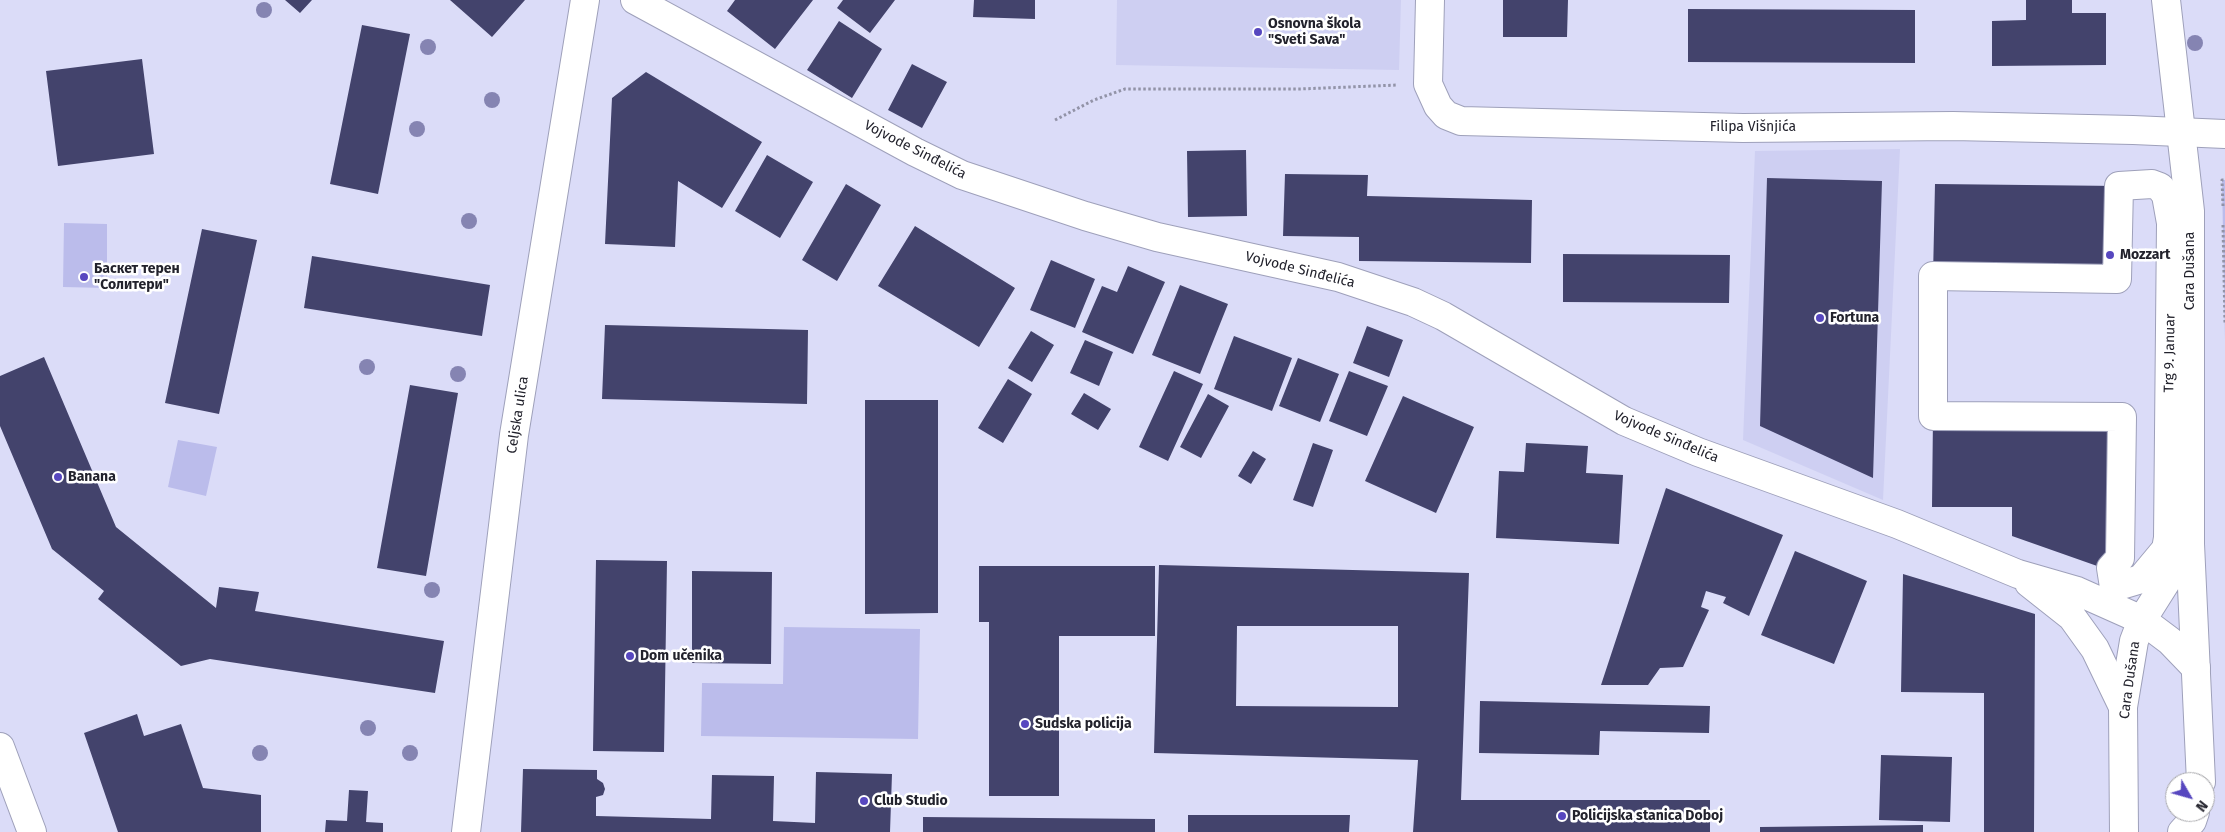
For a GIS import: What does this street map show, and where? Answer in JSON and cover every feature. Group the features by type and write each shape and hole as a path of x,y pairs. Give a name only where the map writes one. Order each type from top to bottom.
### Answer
{"street":[{"name":"Celjska ulica","path":"466,832 514,435 585,0"},
{"name":"Vojvode Sinđelića","path":"634,0 915,152 962,175 1094,219 1157,237 1338,277 1413,302 1443,316 1624,421 1698,452 1897,524 2018,574 2077,591 2142,620 2170,641 2196,668"},
{"name":"Filipa Višnjića","path":"1430,0 1428,84 1438,106 1446,115 1461,121 1743,128 1954,126 2225,134"},
{"name":"Cara Dušana","path":"2166,0 2190,211 2190,544 2201,772"},
{"name":"Trg 9. Januar","path":"2152,184 2160,187 2166,195 2172,223 2168,538 2166,549 2141,578 2114,587 2111,568 2120,558 2122,417 1933,416 1933,276 2117,278 2119,186 2152,184"},
{"name":"Cara Dušana","path":"2124,832 2123,707 2134,641 2142,620 2190,544"},
{"name":"Vojvode Sinđelića","path":"2018,574 2072,617 2095,649 2123,707"},
{"path":"0,748 32,832"},
{"path":"2182,832 2191,822"}],"path":[{"path":"1056,120 1094,100 1125,89 1300,89 1428,84"},
{"path":"2223,209 2222,180 2225,180"},
{"path":"2223,219 2225,324"}],"shaded area":[{"name":"Osnovna škola \"Sveti Sava\"","path":"1117,0 1401,0 1399,70 1116,65"},
{"path":"1900,149 1883,500 1743,440 1755,151"},
{"path":"2222,180 2225,180 2225,340"},
{"path":"64,223 107,224 107,288 63,287"},
{"path":"178,440 217,447 206,496 168,487"},
{"path":"784,627 920,629 918,739 701,736 702,683 783,684"}],"building":[{"path":"285,0 312,0 300,13"},
{"path":"450,0 525,0 492,37"},
{"path":"735,0 813,0 775,49 727,11"},
{"path":"843,0 895,0 870,33 837,8"},
{"path":"974,0 1035,0 1035,19 973,17"},
{"path":"1503,0 1568,0 1567,37 1503,37"},
{"path":"2026,0 2072,0 2072,13 2106,13 2106,65 1992,66 1992,21 2026,20"},
{"path":"1688,9 1915,10 1915,63 1688,62"},
{"path":"839,21 882,49 852,98 807,70"},
{"path":"362,25 410,34 378,194 330,184"},
{"path":"142,59 154,154 58,166 46,71"},
{"path":"912,64 947,82 922,128 888,110"},
{"path":"646,72 762,142 722,208 678,181 675,247 605,244 612,98"},
{"path":"1246,150 1247,216 1188,217 1187,151"},
{"path":"767,155 813,182 780,238 735,211"},
{"path":"1285,174 1368,175 1367,196 1532,200 1531,263 1359,261 1359,237 1283,236"},
{"path":"1767,178 1882,181 1873,478 1760,426"},
{"path":"846,184 881,205 837,281 802,260"},
{"path":"1935,184 2119,186 2117,279 1933,276"},
{"path":"915,226 1015,288 979,347 878,286"},
{"path":"202,229 257,240 219,414 165,403"},
{"path":"1563,254 1730,255 1729,303 1563,302"},
{"path":"312,256 490,285 482,336 304,308"},
{"path":"1051,260 1095,279 1075,328 1030,310"},
{"path":"1128,266 1165,282 1133,354 1082,332 1102,286 1117,292"},
{"path":"1180,285 1228,304 1200,374 1152,355"},
{"path":"605,325 808,330 807,404 602,399"},
{"path":"1367,326 1403,340 1389,377 1353,363"},
{"path":"1031,331 1054,345 1032,382 1008,368"},
{"path":"1234,336 1292,358 1272,411 1214,389"},
{"path":"1085,340 1113,352 1099,386 1070,373"},
{"name":"Banana","path":"44,357 116,527 216,608 219,587 259,592 255,611 444,641 435,693 210,659 181,666 98,599 104,591 52,549 0,426 0,376"},
{"path":"1298,358 1339,374 1320,422 1279,406"},
{"path":"1174,371 1203,384 1168,461 1139,447"},
{"path":"1349,371 1388,386 1367,436 1329,421"},
{"path":"1008,379 1032,394 1003,443 978,428"},
{"path":"410,385 458,393 426,576 377,568"},
{"path":"1084,393 1111,409 1098,430 1071,414"},
{"path":"1208,394 1229,406 1201,458 1180,447"},
{"path":"1403,396 1474,427 1436,513 1365,481"},
{"path":"865,400 938,400 938,613 865,614"},
{"path":"1933,416 2122,417 2120,558 2100,567 2012,536 2012,507 1932,507"},
{"path":"1313,443 1333,450 1313,507 1293,500"},
{"path":"1526,443 1588,446 1586,473 1623,475 1619,544 1496,538 1499,471 1524,472"},
{"path":"1253,451 1266,459 1251,484 1238,476"},
{"path":"1666,488 1783,535 1749,616 1723,603 1726,597 1706,591 1701,607 1709,610 1683,667 1660,668 1648,685 1601,685"},
{"path":"1795,551 1867,581 1834,664 1761,635"},
{"name":"Dom učenika","path":"596,560 667,561 664,752 593,751"},
{"path":"1159,565 1469,573 1461,800 1710,800 1710,832 1413,832 1418,760 1154,753","holes":["1237,626 1398,626 1398,707 1236,706"]},
{"path":"979,566 1155,566 1155,636 1059,636 1059,796 989,796 989,622 979,622"},
{"path":"692,571 772,572 771,664 692,663"},
{"path":"1903,574 2035,614 2034,832 1984,832 1984,693 1901,692"},
{"path":"1480,701 1710,706 1709,733 1600,731 1599,755 1479,753"},
{"path":"137,714 144,736 181,724 203,788 261,795 261,832 118,832 84,733"},
{"path":"1881,755 1952,757 1950,822 1879,820"},
{"path":"523,769 597,770 597,779 603,783 605,789 603,795 596,797 596,816 711,819 712,775 774,776 773,821 815,823 816,772 892,774 890,832 521,832"},
{"path":"349,790 368,791 366,822 383,823 383,832 325,832 326,820 347,821"},
{"path":"1188,815 1350,815 1349,832 1188,832"},
{"path":"923,817 1155,819 1155,832 923,832"},
{"path":"1923,825 1923,832 1760,832 1760,827"}],"place":[{"name":"Osnovna škola \"Sveti Sava\"","path":"1258,32"},
{"name":"Mozzart","path":"2110,255"},
{"name":"Баскет терен \"Солитери\"","path":"84,277"},
{"name":"Fortuna","path":"1820,318"},
{"name":"Banana","path":"58,477"},
{"name":"Dom učenika","path":"630,656"},
{"name":"Sudska policija","path":"1025,724"},
{"name":"Club Studio","path":"864,801"},
{"name":"Policijska stanica Doboj","path":"1562,816"}]}
